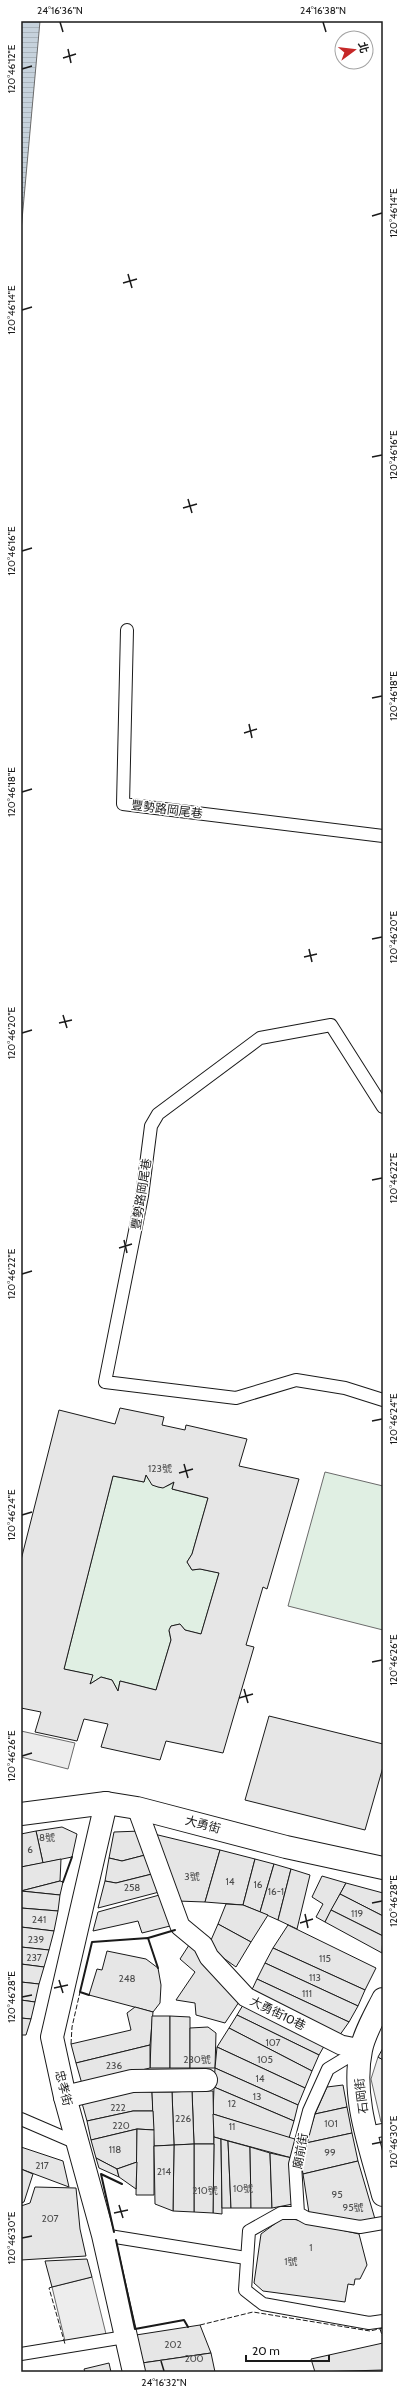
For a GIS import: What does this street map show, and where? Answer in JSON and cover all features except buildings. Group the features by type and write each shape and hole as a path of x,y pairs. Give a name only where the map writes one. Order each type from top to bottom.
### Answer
{"street":[{"name":"大勇街","path":"21,1814 106,1803 137,1808 286,1847 383,1868"},
{"name":"忠孝街","path":"106,1803 52,2037 65,2097 103,2235 134,2372"},
{"name":"大勇街10巷","path":"137,1808 180,1926 203,1945 209,1957 246,1997 341,2045 361,2049"},
{"name":"石岡街","path":"383,1999 361,2049 357,2081 375,2132 383,2195"},
{"path":"65,2097 132,2081 206,2080"}],"lane":[{"name":"豐勢路岡尾巷","path":"127,630 123,804 383,836"},
{"name":"豐勢路岡尾巷","path":"383,1107 331,1025 260,1038 158,1114 151,1126 142,1196 105,1382 236,1398 296,1380 345,1388 383,1400"},
{"name":"廟前街","path":"298,2213 295,2164 309,2112 328,2069 361,2049"},
{"path":"21,2119 79,2144"},
{"path":"383,2223 360,2227 307,2218 298,2213 281,2213 249,2231 245,2290 263,2304 369,2323 383,2321"},
{"path":"103,2235 246,2258"},
{"path":"21,2354 125,2337"}],"green space":[{"path":"325,1472 383,1486 383,1630 288,1606"},
{"path":"146,1475 152,1483 158,1487 166,1487 174,1482 172,1489 208,1498 192,1554 187,1562 192,1570 200,1569 219,1573 201,1634 185,1630 180,1624 171,1626 169,1631 171,1640 156,1690 120,1681 118,1691 112,1680 101,1677 90,1684 92,1675 64,1669 113,1476 144,1482"}],"shaded area":[{"path":"21,21 40,21 21,231"},
{"path":"21,1731 75,1743 68,1769 21,1757"},
{"path":"378,2057 383,2060 383,2122 381,2122 371,2079"},
{"path":"92,2277 106,2334 65,2341 52,2287"}],"fence":[{"path":"71,2044 72,2027 80,1992"},
{"path":"52,2287 49,2288 65,2344"},
{"path":"200,2325 253,2312 370,2331 383,2328"},
{"path":"380,2329 383,2338"}],"wall":[{"path":"63,1882 72,1857"},
{"path":"148,1938 175,1930"},
{"path":"89,1995 80,1992 92,1942 148,1938 158,1968"},
{"path":"114,2232 101,2174 122,2184"},
{"path":"116,2240 135,2329 184,2320 188,2327"}]}
